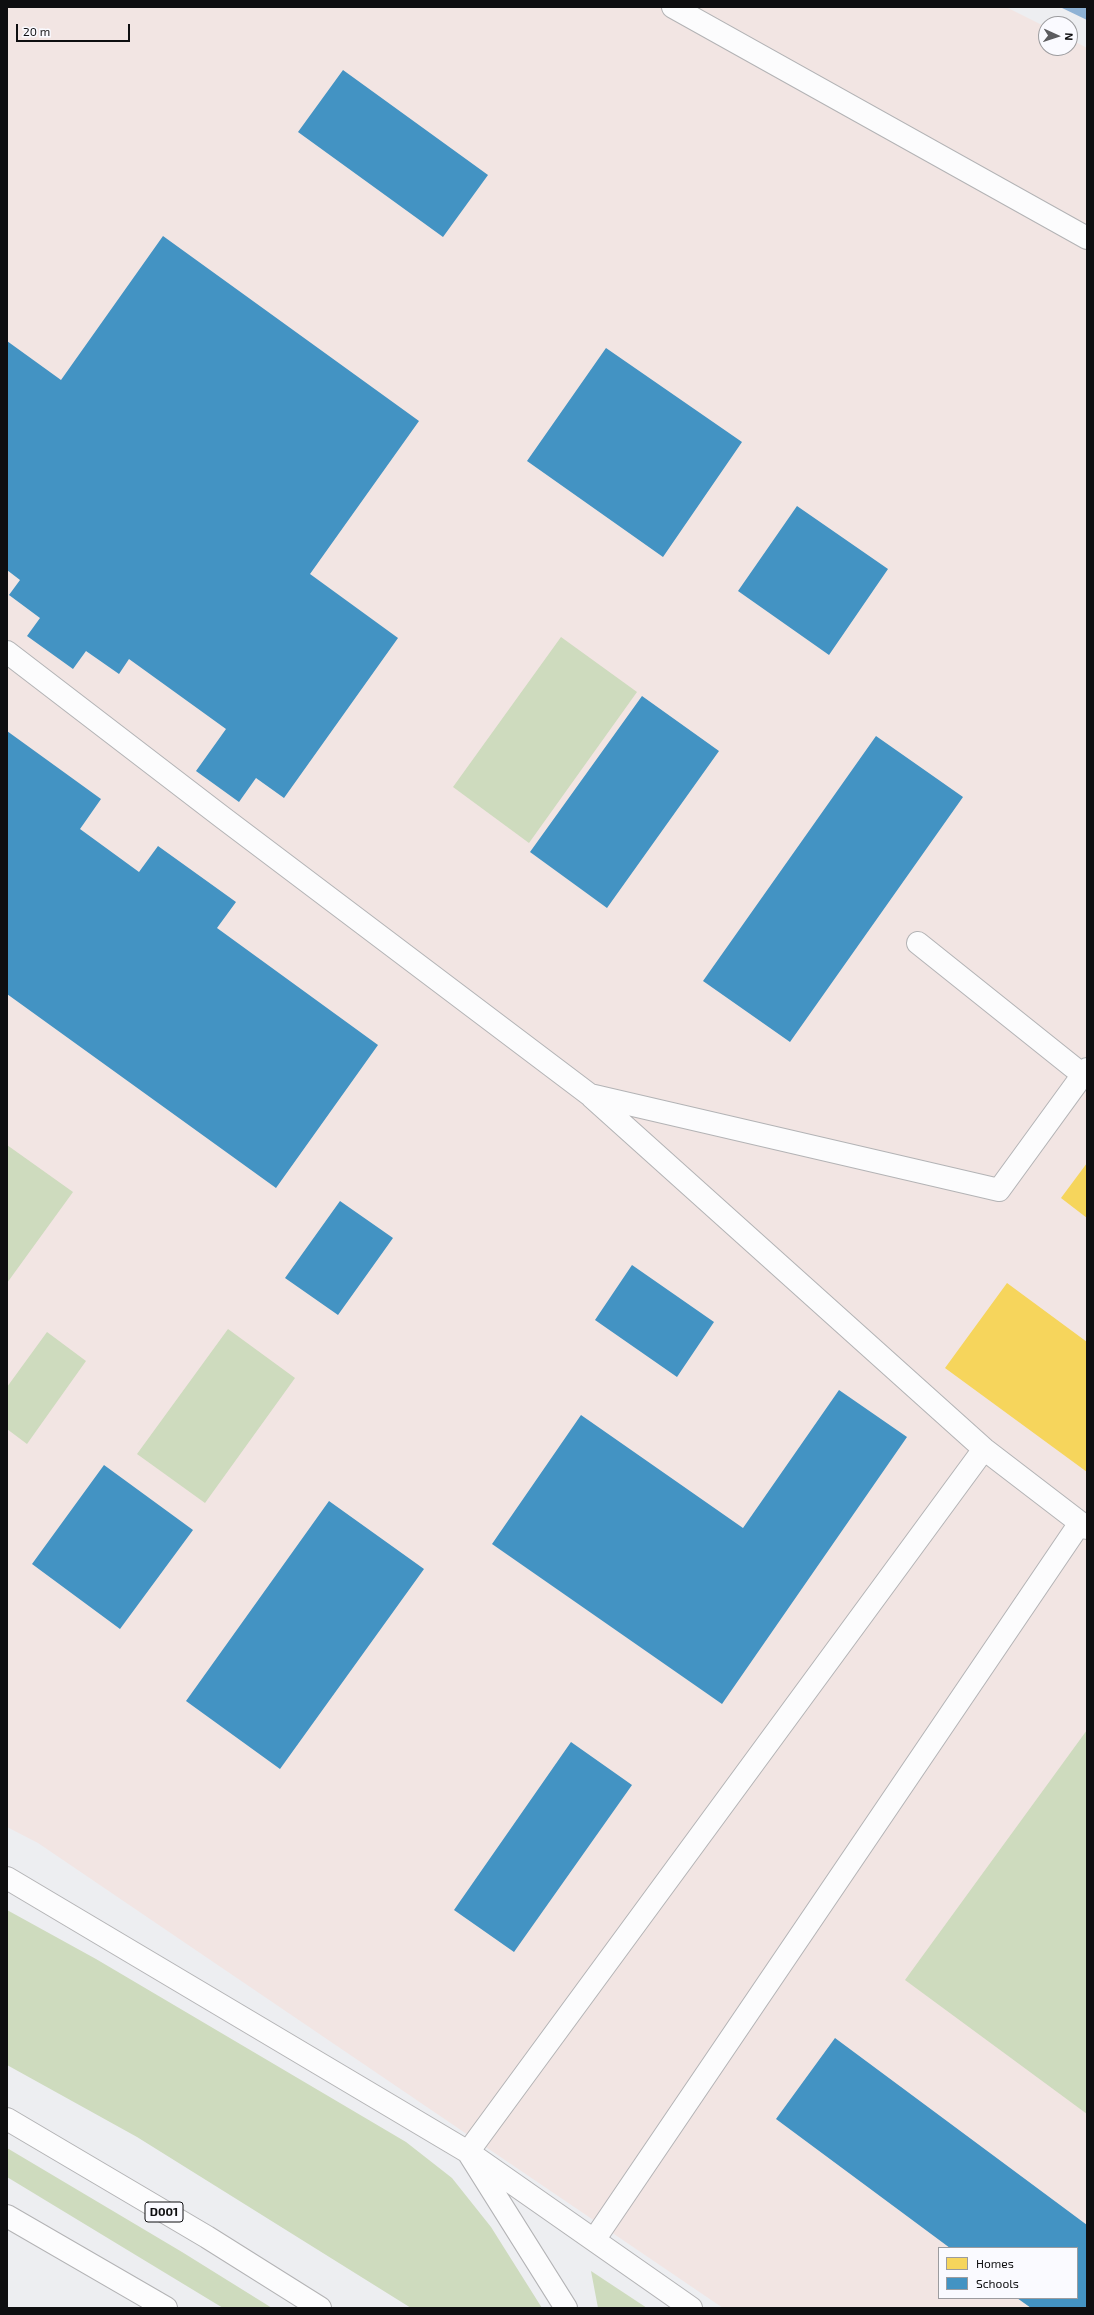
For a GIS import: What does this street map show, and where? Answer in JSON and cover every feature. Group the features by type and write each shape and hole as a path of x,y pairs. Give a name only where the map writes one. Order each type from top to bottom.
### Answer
{"main road":[{"path":"672,7 1087,238"},
{"path":"7,652 222,817 590,1095 984,1449 1084,1525 594,2240"},
{"path":"590,1095 999,1190 1085,1072 918,943"},
{"path":"468,2152 984,1449"},
{"path":"7,1878 468,2152 691,2308"},
{"name":"D001","path":"7,2120 200,2233 320,2308"},
{"path":"468,2152 566,2308"},
{"path":"7,2216 166,2308"}],"shaded area":[{"path":"7,7 1006,7 1038,23 1038,56 1078,56 1078,43 1087,48 1087,2308 723,2308 38,1843 7,1827"}],"green space":[{"path":"561,637 637,692 529,843 453,787"},
{"path":"7,1145 73,1192 7,1283"},
{"path":"228,1329 295,1378 205,1503 137,1454"},
{"path":"47,1332 86,1361 27,1444 7,1429 7,1387"},
{"path":"1087,1730 1087,2114 905,1980"},
{"path":"7,1910 96,1959 406,2142 452,2178 491,2227 542,2308 411,2308 137,2137 7,2065"},
{"path":"7,2148 182,2252 272,2308 223,2308 7,2177"},
{"path":"591,2271 647,2308 598,2308"}],"water":[{"path":"1060,7 1087,7 1087,20"}],"building: Homes":[{"path":"1087,1163 1087,1218 1061,1198"},
{"path":"1007,1283 1087,1342 1087,1472 945,1368"}],"building: Schools":[{"path":"343,70 488,175 443,237 298,132"},
{"path":"163,236 419,421 310,574 398,638 284,798 256,778 239,802 196,771 226,729 129,659 119,674 86,651 73,669 27,636 40,618 9,595 20,580 7,570 7,341 61,380"},
{"path":"606,348 742,442 663,557 527,461"},
{"path":"797,506 888,569 829,655 738,591"},
{"path":"642,696 719,751 607,908 530,852"},
{"path":"7,731 101,799 80,829 139,872 158,846 236,902 217,928 378,1045 276,1188 7,994"},
{"path":"876,736 963,797 790,1042 703,981"},
{"path":"340,1201 393,1238 338,1315 285,1278"},
{"path":"632,1265 714,1322 677,1377 595,1320"},
{"path":"839,1390 907,1437 722,1704 492,1544 581,1415 743,1528"},
{"path":"104,1465 193,1530 120,1629 32,1564"},
{"path":"329,1501 424,1569 280,1769 186,1701"},
{"path":"571,1742 632,1785 514,1952 454,1910"},
{"path":"835,2038 1087,2225 1087,2308 1031,2308 1018,2299 1078,2299 1078,2247 949,2247 776,2119"}]}
